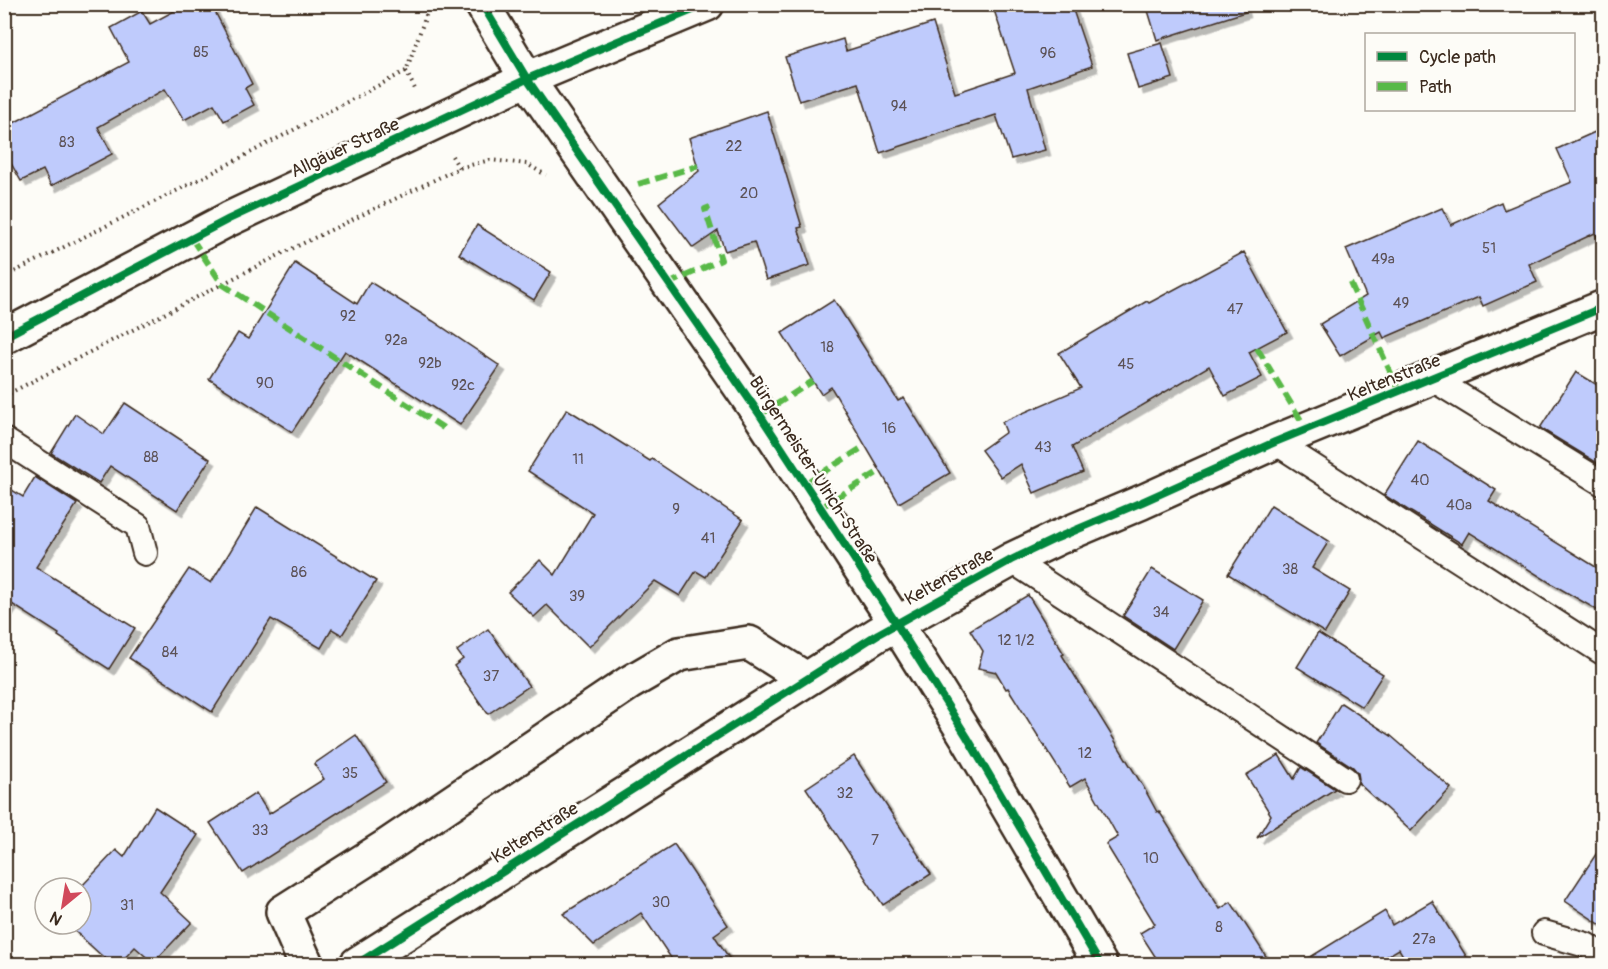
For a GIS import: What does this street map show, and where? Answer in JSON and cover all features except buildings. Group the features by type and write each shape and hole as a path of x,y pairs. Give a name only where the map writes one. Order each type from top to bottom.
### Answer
{"street":[{"name":"Bürgermeister-Ulrich-Straße","path":"482,4 527,80 760,415 896,623 967,737 1100,964"},
{"name":"Allgäuer Straße","path":"4,338 229,219 527,80 707,4"},
{"name":"Keltenstraße","path":"357,964 896,623 1011,560 1275,442 1604,307"},
{"path":"306,964 283,912 387,846 629,683 679,654 749,643 806,679"}],"lane":[{"path":"1431,378 1604,484"},
{"path":"4,440 138,526 145,553"},
{"path":"1275,442 1602,652"},
{"path":"1011,560 1345,779"},
{"path":"1544,933 1586,945 1604,957"}],"path":[{"path":"4,277 204,177 406,71 432,4"},
{"path":"4,396 260,265 459,168 490,160 527,164 555,181"}],"marked path":[{"path":"638,184 698,166"},
{"path":"668,284 721,260 705,209 710,207"},
{"path":"192,239 222,284 445,429"},
{"path":"1350,283 1399,391"},
{"path":"1257,348 1307,430"},
{"path":"760,415 813,381"},
{"path":"804,484 865,446"},
{"path":"820,508 880,471"}],"cycle path":[{"path":"482,4 527,79 760,415 896,623 967,737 1100,964"},
{"path":"4,337 229,219 527,79 707,4"},
{"path":"357,964 878,634 1011,560 1275,442 1604,307"}]}
